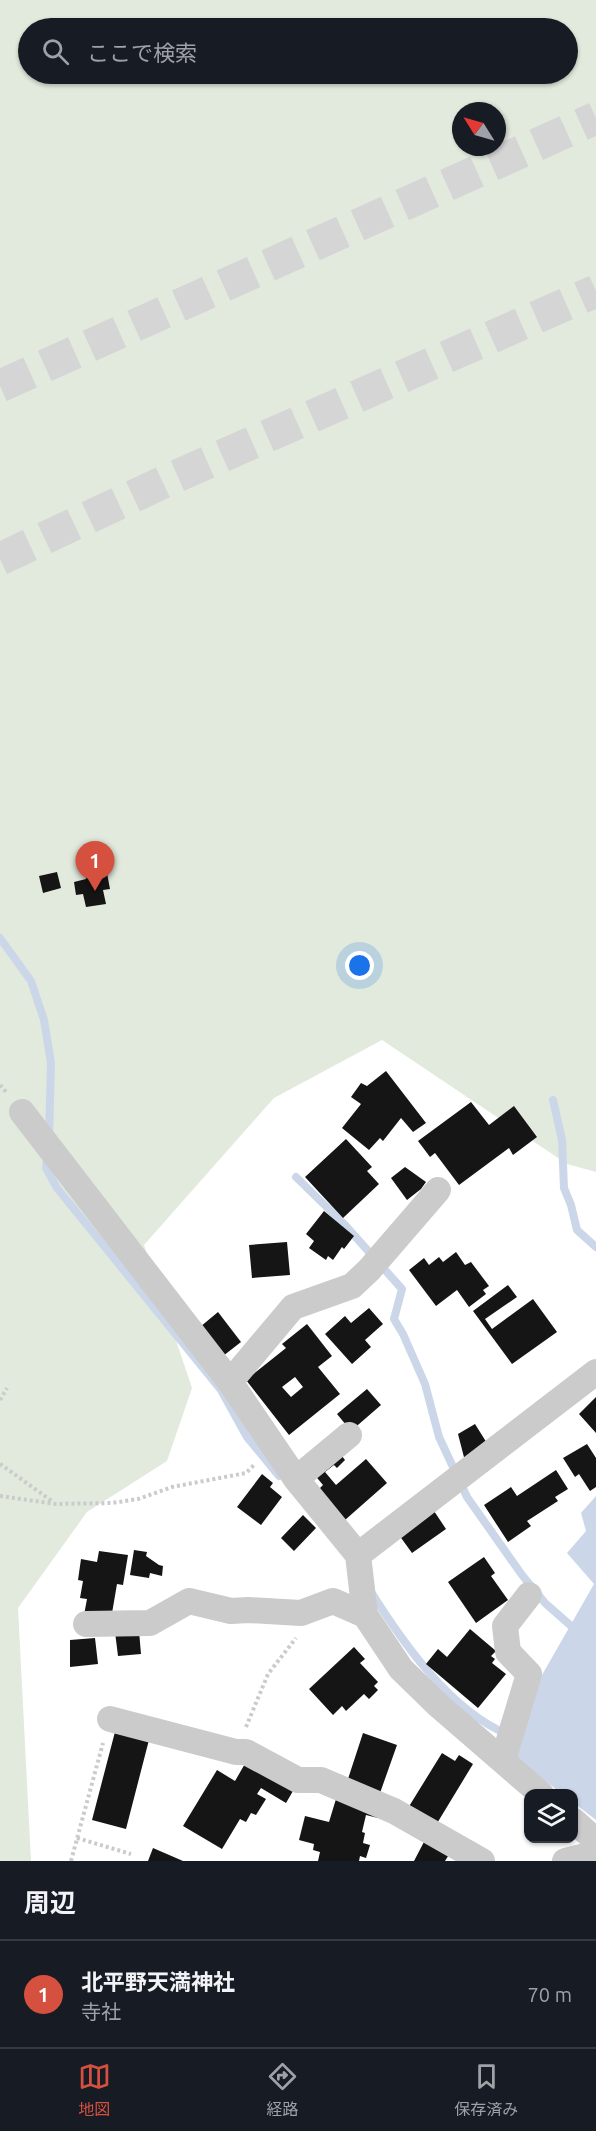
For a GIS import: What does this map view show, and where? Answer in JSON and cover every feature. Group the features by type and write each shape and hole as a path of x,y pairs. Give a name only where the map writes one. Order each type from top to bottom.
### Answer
{"street":[{"path":"22,1112 230,1382 296,1479 358,1555 365,1615 401,1669 438,1705 536,1789"},
{"path":"230,1382 293,1307 352,1286 369,1270 438,1190"},
{"path":"358,1555 596,1372"},
{"path":"296,1479 349,1435"},
{"path":"503,1760 529,1674 508,1652 505,1626 529,1595"},
{"path":"86,1624 150,1623 189,1601 231,1611 301,1613 333,1601 365,1615"},
{"path":"110,1719 236,1752 246,1752 298,1780 321,1780 394,1811 482,1861"},
{"path":"578,1825 596,1841"},
{"path":"565,1861 596,1853"}],"path":[{"path":"0,1400 7,1388"},
{"path":"0,1496 56,1504 112,1503 138,1499 172,1487 246,1473 272,1446"},
{"path":"0,1464 56,1504"},
{"path":"236,1752 268,1674 297,1637"},
{"path":"71,1861 110,1719"},
{"path":"77,1838 130,1854"}],"shaded area":[{"path":"0,0 596,0 596,1172 567,1164 382,1040 274,1098 144,1245 192,1388 167,1461 87,1512 18,1608 31,1861 0,1861"}],"water":[{"path":"596,1496 596,1820 578,1806 578,1789 556,1789 513,1756 542,1675 594,1584 567,1553 586,1531 581,1513"}],"building":[{"path":"92,854 96,875 107,873 110,889 103,890 106,904 86,907 83,894 76,895 74,882 86,879 82,856"},
{"path":"57,872 61,888 43,893 39,876"},
{"path":"386,1071 426,1123 413,1132 401,1118 383,1141 380,1138 369,1150 342,1128 361,1104 351,1097 361,1083 367,1086"},
{"path":"471,1102 489,1125 514,1106 537,1137 513,1155 509,1148 459,1185 435,1153 430,1157 418,1141"},
{"path":"346,1139 372,1167 367,1171 379,1184 343,1218 305,1177"},
{"path":"405,1167 426,1182 407,1200 391,1178"},
{"path":"324,1211 354,1236 333,1260 328,1256 326,1260 309,1248 314,1241 306,1234"},
{"path":"287,1242 290,1275 252,1278 249,1245"},
{"path":"456,1252 465,1265 471,1262 489,1286 483,1290 486,1294 469,1307 457,1290 436,1306 409,1270 424,1258 429,1265 439,1257 443,1262"},
{"path":"508,1285 517,1297 485,1319 492,1329 533,1299 557,1332 512,1364 473,1311"},
{"path":"369,1308 383,1324 365,1340 371,1347 352,1364 325,1334 345,1316 351,1323"},
{"path":"218,1312 241,1342 223,1356 200,1327"},
{"path":"307,1324 332,1356 318,1367 340,1394 289,1435 246,1380 286,1348 282,1344","holes":["295,1377 303,1387 291,1397 282,1387"]},
{"path":"367,1389 381,1405 351,1431 337,1414"},
{"path":"596,1397 596,1433 579,1414"},
{"path":"475,1424 490,1448 466,1465 458,1434"},
{"path":"587,1444 596,1458 596,1487 590,1491 579,1474 575,1477 563,1458"},
{"path":"338,1451 345,1460 337,1468 334,1465 325,1472 336,1485 366,1459 387,1483 345,1520 319,1489 323,1485 313,1473"},
{"path":"556,1470 568,1489 555,1497 558,1501 527,1521 531,1526 508,1542 484,1505 511,1487 517,1496"},
{"path":"262,1474 273,1483 270,1487 282,1497 261,1525 237,1507"},
{"path":"434,1511 446,1529 412,1553 399,1535"},
{"path":"303,1515 316,1528 294,1551 281,1538"},
{"path":"134,1550 147,1552 146,1556 163,1566 162,1576 150,1573 149,1578 130,1575"},
{"path":"99,1551 128,1555 123,1585 117,1584 111,1619 84,1615 87,1599 80,1598 83,1581 78,1580 81,1559 97,1562"},
{"path":"484,1557 495,1573 491,1576 508,1600 476,1623 448,1582"},
{"path":"470,1629 496,1651 491,1656 495,1659 492,1663 506,1674 478,1708 426,1664 438,1649 447,1657"},
{"path":"139,1631 141,1654 118,1656 115,1632"},
{"path":"95,1638 98,1664 70,1667 70,1640"},
{"path":"354,1647 365,1659 360,1663 378,1682 374,1686 378,1690 369,1699 364,1694 346,1711 342,1706 333,1715 309,1689"},
{"path":"116,1728 150,1736 126,1829 92,1820"},
{"path":"363,1733 397,1745 380,1793 347,1782"},
{"path":"442,1753 455,1761 459,1755 473,1764 436,1825 408,1808"},
{"path":"246,1762 293,1791 286,1803 261,1788 257,1794 266,1799 256,1815 251,1813 246,1822 240,1819 222,1849 183,1826 217,1770 235,1781"},
{"path":"336,1799 380,1810 378,1818 366,1815 362,1832 365,1833 363,1843 370,1845 366,1858 360,1856 359,1861 318,1861 320,1852 313,1850 314,1844 299,1840 305,1816 329,1822"},
{"path":"425,1840 450,1853 445,1861 414,1861"},
{"path":"153,1848 183,1861 148,1861"}],"waterway":[{"path":"0,938 31,981 44,1020 51,1063 49,1138"},
{"path":"553,1100 562,1140 564,1188 577,1230 596,1247"},
{"path":"47,1154 46,1168 57,1188 221,1390 247,1437 279,1476"},
{"path":"296,1177 345,1225 402,1289 394,1319 425,1384 439,1437 467,1497 522,1575 545,1603 570,1625"},
{"path":"371,1592 413,1653 447,1692 466,1709 507,1734"}],"tunnel":[{"path":"0,386 596,118"},
{"path":"0,559 170,479 596,291"}],"place":[{"name":"北平野天満神社","path":"95,891"}]}
